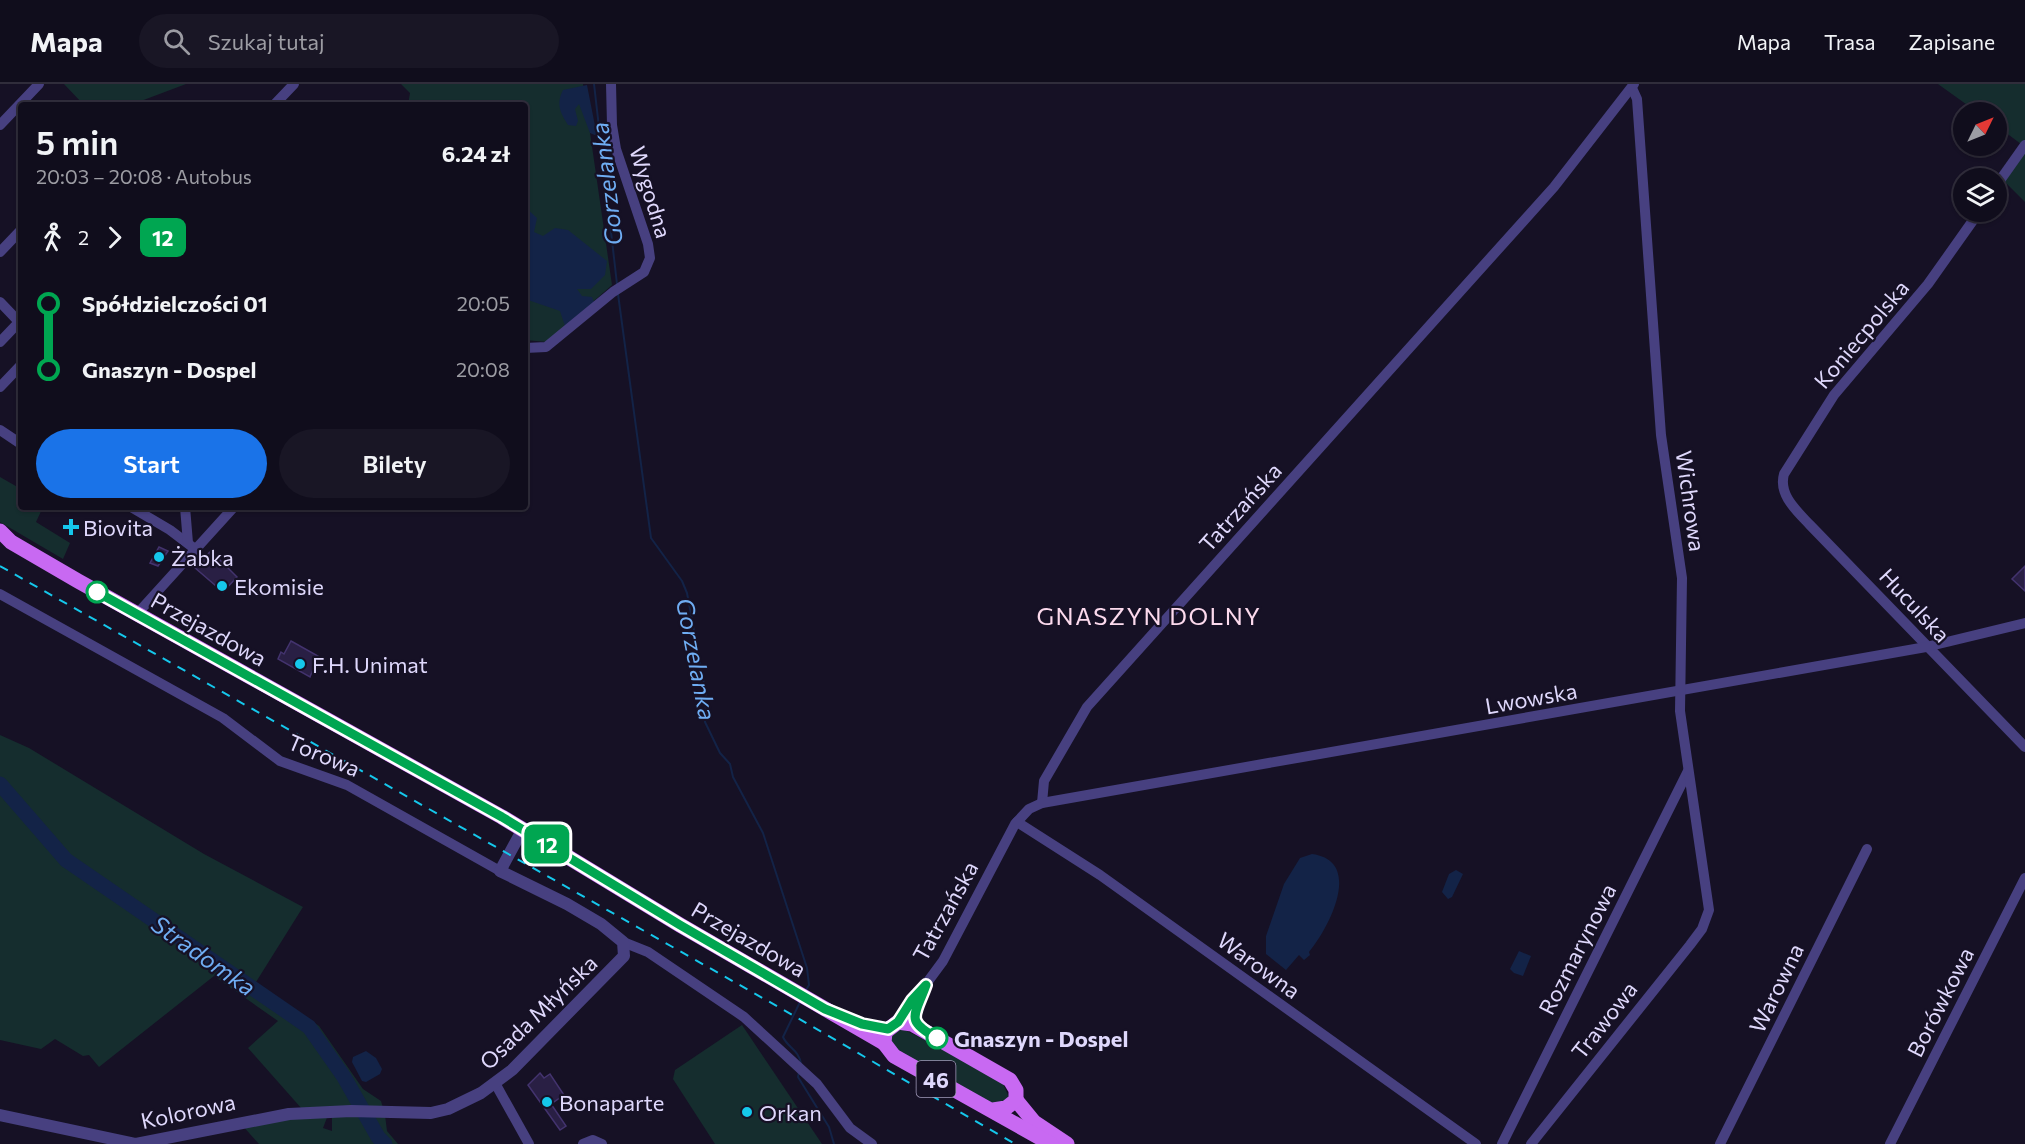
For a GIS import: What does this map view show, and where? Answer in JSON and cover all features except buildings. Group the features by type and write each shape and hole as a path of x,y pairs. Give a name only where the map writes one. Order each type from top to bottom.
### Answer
{"main road":[{"name":"Przejazdowa","path":"4,537 136,615 502,817 651,908 821,1006 862,1024 890,1031"},
{"name":"Przejazdowa","path":"387,755 428,783 598,882 651,908"},
{"name":"46","path":"1052,1144 894,1056 890,1031 918,1027 1010,1080 1016,1090 1016,1100 1034,1122 1066,1144"},
{"path":"993,1110 1006,1108 1016,1100"}],"street":[{"path":"22,102 39,84"},
{"path":"277,102 294,84"},
{"name":"Wygodna","path":"528,348 546,347 613,292 644,272 648,266 650,258 648,243 616,148 612,125 611,84"},
{"name":"Wichrowa","path":"1633,86 1637,99 1662,435 1682,578 1679,692 1688,771 1709,904 1707,919"},
{"name":"Tatrzańska","path":"890,1031 943,961 1017,822 1029,809 1042,803 1044,781 1087,706 1554,187 1633,86"},
{"path":"0,125 18,106"},
{"path":"2007,170 2025,145"},
{"name":"Koniecpolska","path":"1782,486 1784,474 1834,395 1928,284 1971,222"},
{"path":"0,252 18,233"},
{"path":"0,302 18,320"},
{"path":"0,342 18,324"},
{"path":"0,387 18,368"},
{"path":"0,430 18,442"},
{"name":"Huculska","path":"1782,486 1788,500 1803,518 2025,747"},
{"path":"136,510 191,546"},
{"path":"185,510 191,546"},
{"path":"136,615 191,546 231,510"},
{"name":"Torowa","path":"0,594 223,718 280,760 347,785 500,871 567,904 601,924 623,942"},
{"name":"Lwowska","path":"1042,803 1926,647 2025,623"},
{"name":"Rozmarynowa","path":"1502,1144 1688,771"},
{"name":"Warowna","path":"1017,822 1100,875 1476,1144"},
{"path":"500,871 519,836"},
{"name":"Warowna","path":"1720,1144 1866,849"},
{"name":"Borówkowa","path":"1890,1144 2025,878"},
{"name":"Trawowa","path":"1531,1144 1690,945 1707,919"},
{"path":"623,942 648,952 744,1017 828,1095 850,1128 872,1144"},
{"name":"Osada Młyńska","path":"351,1112 431,1113 448,1109 495,1083 520,1062 624,956 623,942"},
{"name":"Tatrzańska","path":"918,1027 916,1010 926,985"},
{"path":"495,1083 529,1144"},
{"name":"Kolorowa","path":"0,1115 136,1144 253,1119 351,1112"},
{"path":"583,1144 593,1140 602,1144"}],"green space":[{"path":"64,84 186,84 140,102 81,102"},
{"path":"401,84 583,84 612,285 547,342 528,340 528,102 408,102 410,93"},
{"path":"1938,84 2025,84 2025,147 2007,134 2007,102 1963,102"},
{"path":"2025,150 2025,202 2007,184 2007,177"},
{"path":"0,477 18,487 18,510 42,510 36,522 70,543 63,559 0,522"},
{"path":"0,735 29,748 204,854 303,907 256,982 319,1026 363,1089 381,1101 383,1108 302,1109 248,1048 278,1021 214,976 99,1067 89,1055 83,1056 55,1039 41,1049 0,1040"},
{"name":"Orkan","path":"742,1025 822,1144 715,1144 673,1079 675,1070"},
{"path":"903,1029 1001,1079 1010,1100 991,1104 890,1045 892,1033"},
{"path":"328,1115 323,1128 332,1131 332,1115 385,1115 387,1131 398,1144 259,1144 242,1125"}],"water":[{"path":"587,85 597,136 590,133 579,104 575,109 578,121 576,126 568,125 560,108 563,90"},
{"path":"528,210 537,218 534,232 543,236 555,228 568,230 607,261 605,275 591,289 577,289 582,296 592,297 594,302 565,326 560,311 528,300"},
{"path":"1312,854 1328,859 1336,869 1339,882 1338,897 1325,928 1309,952 1310,955 1304,960 1299,955 1286,970 1266,954 1266,936 1284,884 1300,858"},
{"path":"1456,870 1463,874 1452,897 1448,899 1442,892 1449,874"},
{"path":"1519,951 1531,956 1523,976 1510,969"},
{"path":"366,1051 376,1058 382,1069 380,1074 366,1082 362,1081 352,1062 353,1057"}],"waterway":[{"name":"Gorzelanka","path":"594,84 617,284"},
{"name":"Gorzelanka","path":"618,294 651,538 682,581 687,593 706,695 705,722 720,753 730,764 733,777 763,833 807,968 809,985 806,990"},
{"name":"Stradomka","path":"0,784 66,860 309,1027 344,1077 378,1137 385,1144"},
{"path":"801,1000 783,1037 798,1055 801,1064"},
{"path":"799,1072 798,1077 829,1127 834,1144"}],"railway":[{"path":"0,566 782,1009 1015,1144"}],"bus line":[{"name":"12","path":"97,592 502,817 600,874 651,908 825,1009 862,1024 888,1029 898,1022 912,1000 926,985 916,1010 915,1022 918,1027 937,1038"}],"place":[{"name":"Biovita","path":"71,527"},
{"name":"Żabka","path":"159,557"},
{"name":"Ekomisie","path":"222,586"},
{"name":"F.H. Unimat","path":"300,664"},
{"name":"Gnaszyn - Dospel","path":"937,1038"},
{"name":"Bonaparte","path":"547,1102"},
{"name":"Orkan","path":"747,1112"}],"district":[{"name":"GNASZYN DOLNY","path":"1149,615"}]}
